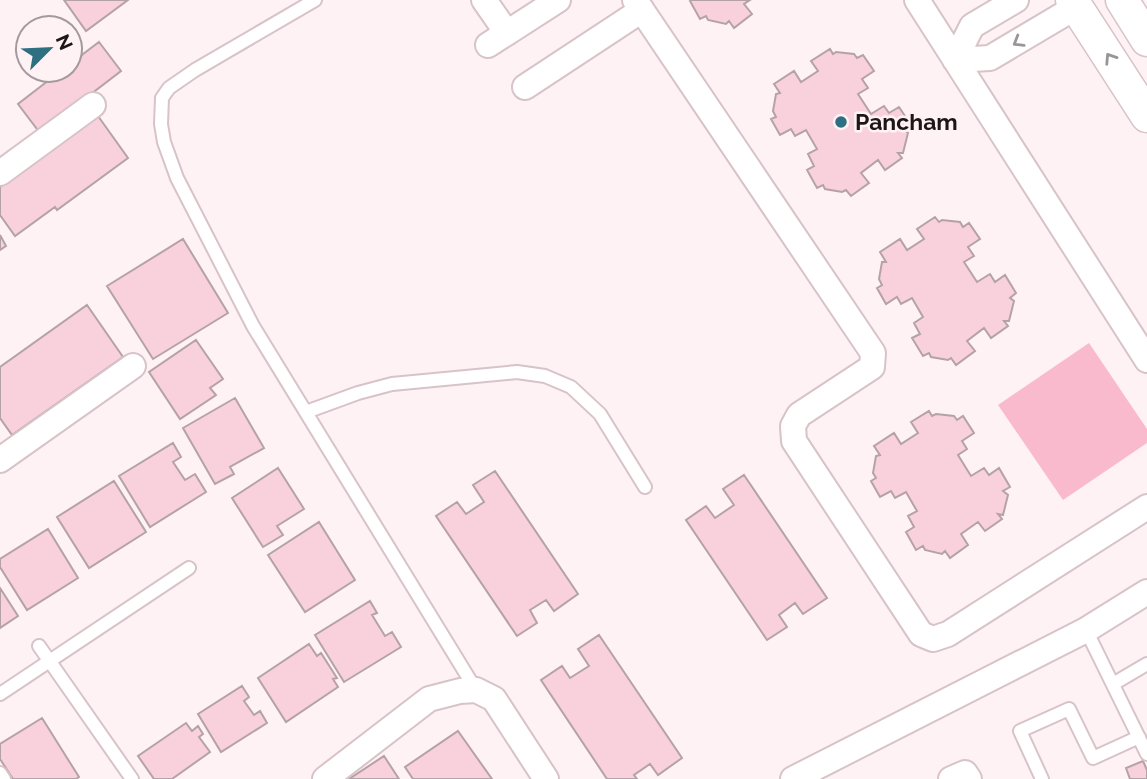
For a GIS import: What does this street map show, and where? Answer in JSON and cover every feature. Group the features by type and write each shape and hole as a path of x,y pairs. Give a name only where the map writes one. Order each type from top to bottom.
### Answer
{"street":[{"path":"484,0 498,39 551,2"},
{"path":"917,0 1147,360"},
{"path":"956,60 972,26 1016,0"},
{"path":"1122,0 1147,40"},
{"path":"956,60 990,58 1074,4 1147,116"},
{"path":"525,87 638,5 873,353 872,367 799,415 793,426 794,442 921,634 933,639 948,634 1147,507"},
{"path":"0,173 93,105"},
{"path":"0,460 133,366"},
{"path":"793,779 1086,630 1147,592"},
{"path":"325,779 429,699 476,690 495,699 546,779"},
{"path":"951,779 965,774 969,779"}],"lane":[{"path":"315,0 169,88 162,98 160,124 164,142 177,178 253,326 476,690"},
{"path":"306,412 392,384 517,372 545,376 571,387 600,414 645,487"},
{"path":"0,694 189,568"},
{"path":"1086,630 1147,754"},
{"path":"39,646 132,779"},
{"path":"1112,684 1147,664"},
{"path":"1042,779 1020,731 1069,709 1093,758 1139,737"},
{"path":"0,773 4,779"}],"shaded area":[{"path":"1089,343 1147,429 1147,443 1063,500 998,405"}],"building":[{"path":"64,0 128,0 86,31 84,14 74,14"},
{"path":"750,0 744,4 752,14 734,28 729,21 726,24 708,20 706,16 700,19 690,1"},
{"path":"99,42 121,71 40,133 18,104 44,84 84,84 84,53"},
{"name":"Pancham","path":"830,49 833,54 854,54 857,58 863,55 874,71 862,79 868,88 858,94 871,114 884,106 889,113 899,107 911,125 904,130 908,133 903,153 898,153 902,158 885,170 878,160 861,173 869,183 851,196 846,190 842,192 825,189 823,185 817,188 807,170 814,166 808,154 817,149 806,130 795,136 791,129 780,135 771,119 776,117 773,111 776,94 780,93 774,84 794,71 801,82 818,71 811,61"},
{"path":"98,116 128,158 57,210 55,207 15,236 0,215 0,187"},
{"path":"935,217 939,222 960,222 963,227 969,223 980,239 968,247 974,256 964,262 977,282 990,274 995,282 1005,275 1016,293 1010,298 1014,301 1009,321 1004,321 1008,326 991,338 984,328 967,341 975,351 956,365 951,358 948,360 931,357 929,353 923,356 912,338 920,334 914,323 923,317 912,298 901,304 897,297 886,304 877,288 882,285 879,279 882,262 886,262 880,252 900,239 907,250 924,239 917,229"},
{"path":"0,235 6,246 0,250"},
{"path":"183,239 228,313 153,359 107,286"},
{"path":"87,305 123,357 12,435 0,418 0,367"},
{"path":"196,340 223,379 210,388 216,395 180,419 149,372"},
{"path":"235,398 264,448 230,467 234,474 215,484 183,428"},
{"path":"929,411 932,416 954,416 957,420 963,416 974,433 962,441 967,449 958,455 971,476 984,468 989,475 999,468 1010,487 1003,491 1008,495 1003,515 998,514 1002,519 985,531 978,522 961,534 968,545 950,558 945,551 942,554 925,550 923,546 916,550 906,532 914,527 908,516 917,511 906,492 895,498 891,491 880,497 871,481 876,478 873,473 876,456 880,455 874,446 894,433 901,444 918,433 911,422"},
{"path":"173,443 181,457 173,462 185,480 195,474 206,492 150,527 119,476"},
{"path":"278,468 304,509 277,526 283,535 263,547 232,498"},
{"path":"495,471 578,594 554,611 546,600 530,610 537,623 517,636 436,516 457,502 466,514 484,502 473,485"},
{"path":"744,475 827,598 803,614 795,603 779,615 787,627 767,640 686,520 706,506 715,518 734,505 723,489"},
{"path":"114,481 146,532 89,568 57,517"},
{"path":"319,522 355,580 305,612 268,555"},
{"path":"48,529 78,578 27,610 0,567 0,559"},
{"path":"0,588 18,616 0,628"},
{"path":"370,601 377,613 372,615 385,636 392,632 401,647 344,682 315,635"},
{"path":"599,635 682,758 658,775 650,764 634,775 637,779 607,779 541,680 562,666 570,678 589,666 578,649"},
{"path":"309,644 317,656 321,653 337,678 333,679 338,687 286,722 258,678"},
{"path":"242,686 249,697 244,701 254,715 260,711 267,723 221,752 198,714"},
{"path":"42,718 79,777 76,779 13,779 0,759 0,744"},
{"path":"186,723 192,731 198,726 203,734 199,737 210,752 172,779 154,779 138,756"},
{"path":"458,731 492,779 413,779 405,767"},
{"path":"384,756 399,779 349,779"},
{"path":"1143,761 1147,779 1130,779 1126,768"}],"place":[{"name":"Pancham","path":"841,122"}]}
